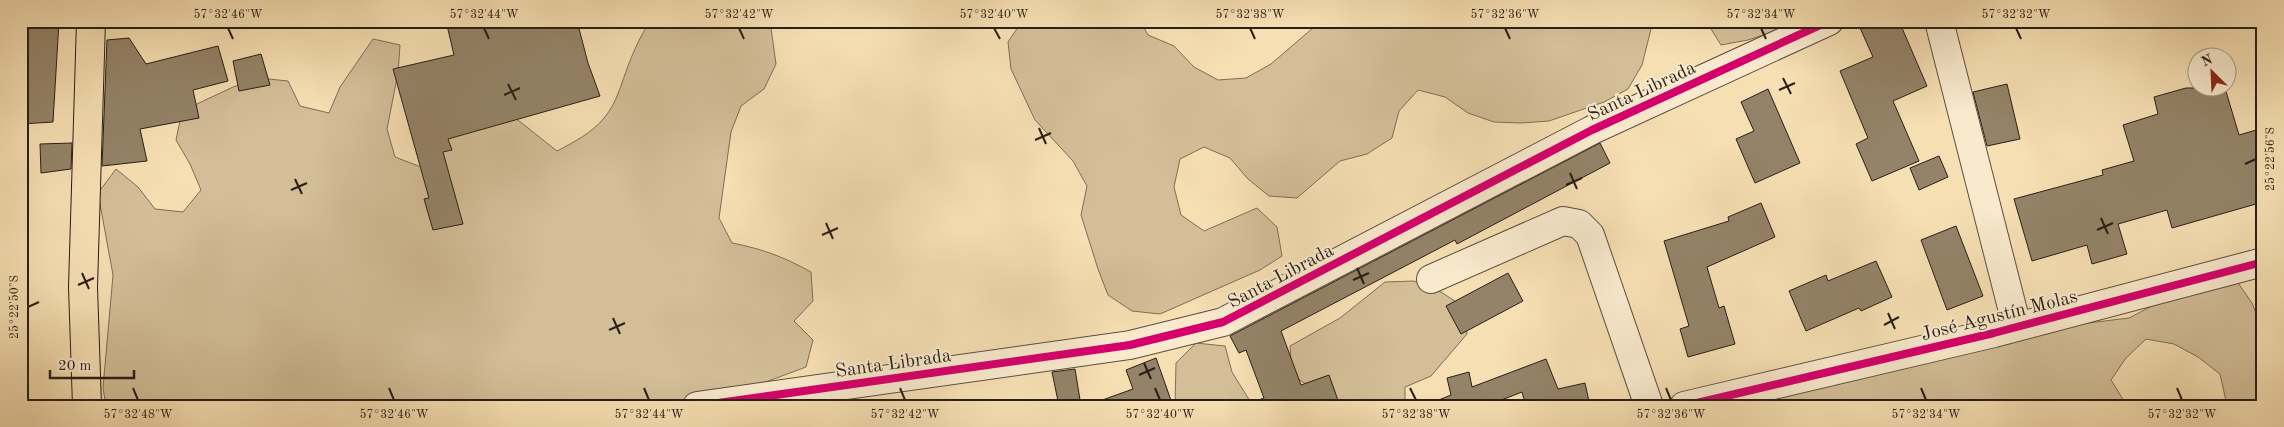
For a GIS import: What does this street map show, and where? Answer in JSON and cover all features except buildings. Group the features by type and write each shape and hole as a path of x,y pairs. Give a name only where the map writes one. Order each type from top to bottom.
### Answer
{"main road":[{"path":"86,406 83,287 92,21"}],"street":[{"name":"Santa Librada","path":"697,406 1130,345 1223,322 1592,130 1829,21"},
{"path":"1939,21 2017,327"},
{"path":"1431,279 1563,221 1579,224 1590,234 1649,406"},
{"name":"José Agustín Molas","path":"1684,406 2017,327 2263,262"}],"shaded area":[{"path":"650,21 770,21 776,64 764,89 741,106 731,132 719,218 732,243 773,254 811,272 813,301 794,321 813,340 806,367 755,386 702,399 659,406 474,406 466,402 413,406 106,406 103,388 113,275 98,193 116,169 138,187 155,209 183,212 201,190 190,164 176,140 182,111 233,87 259,78 288,81 300,106 329,113 340,87 373,39 400,45 398,73 387,129 395,157 421,167 447,118 514,117 557,151 588,133 608,112 618,93 635,48"},
{"path":"1022,21 1140,21 1148,35 1174,46 1194,67 1218,80 1246,78 1271,64 1321,21 1653,21 1642,65 1628,89 1604,102 1549,121 1494,122 1468,113 1445,97 1418,90 1399,111 1392,138 1367,154 1340,161 1297,198 1269,196 1248,179 1230,158 1204,147 1180,159 1174,187 1181,215 1204,231 1257,208 1277,227 1282,256 1260,270 1160,314 1132,311 1108,295 1081,215 1087,186 1073,161 1035,120 1011,69 1008,42"},
{"path":"1706,21 1806,21 1748,40 1721,45"},
{"path":"2236,280 2252,303 2263,331 2263,406 2238,406 2226,401 2220,374 2198,357 2174,344 2146,339 2126,358 2111,380 2127,406 1730,406 2039,329 2129,318 2158,303"},
{"path":"1414,281 1441,292 1464,307 1467,334 1431,376 1405,387 1405,406 1340,406 1292,375 1290,346 1340,318 1385,282"},
{"path":"1196,343 1225,346 1232,372 1253,406 1175,406 1176,363"}],"cycle path":[{"path":"697,406 1130,345 1223,322 1592,130 1829,21"},
{"path":"1684,406 1994,333 2263,262"}]}
